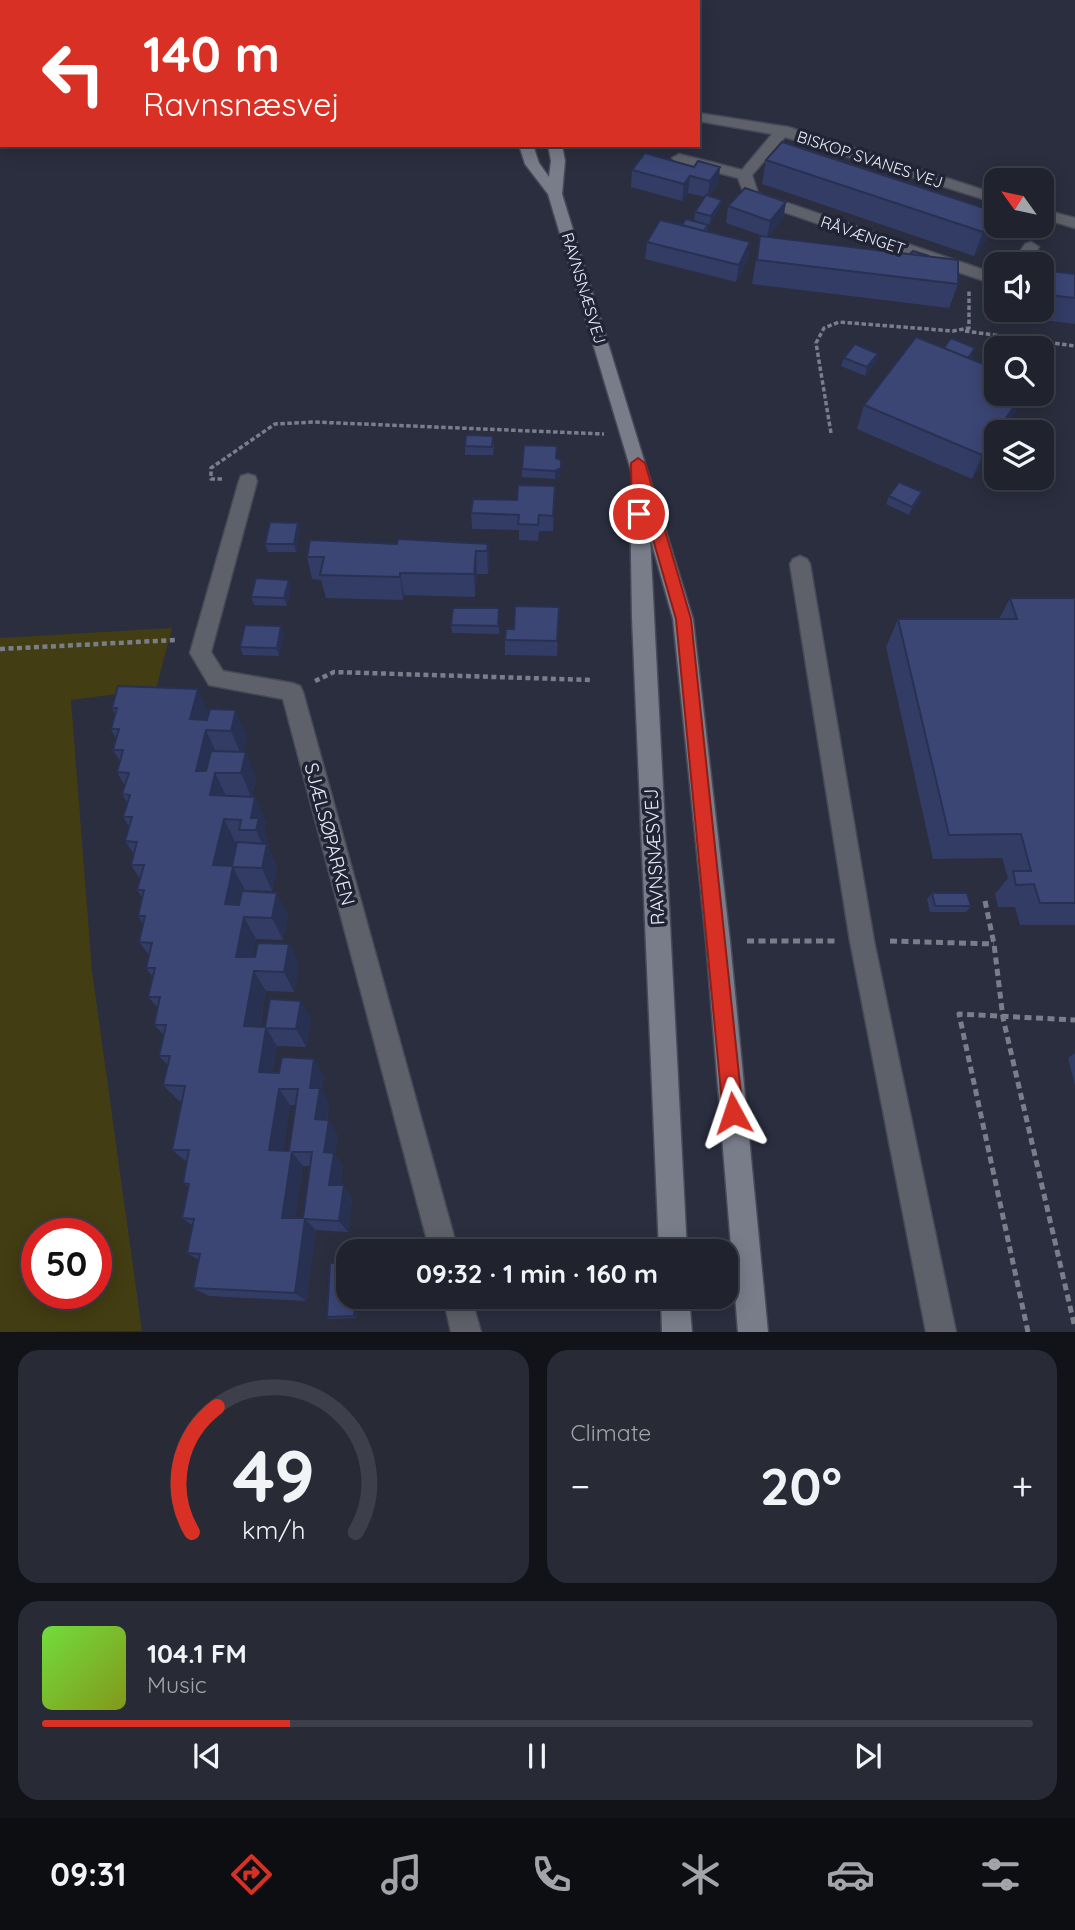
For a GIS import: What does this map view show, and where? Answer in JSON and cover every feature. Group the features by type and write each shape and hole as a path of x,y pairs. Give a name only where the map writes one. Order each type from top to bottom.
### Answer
{"main road":[{"name":"RAVNSNÆSVEJ","path":"527,147 532,164 555,194 683,619 718,941 753,1332"},
{"name":"RAVNSNÆSVEJ","path":"555,147 558,161 555,194"},
{"name":"RAVNSNÆSVEJ","path":"638,463 642,618 672,1239"},
{"path":"676,1309 677,1332"}],"street":[{"name":"BISKOP SVANES VEJ","path":"700,110 734,116 743,121"},
{"name":"BISKOP SVANES VEJ","path":"700,117 743,121 783,130 984,195"},
{"path":"679,158 745,175 783,130"},
{"name":"RÅVÆNGET","path":"745,175 751,197 984,276"},
{"path":"1054,217 1075,223"},
{"path":"1028,252 1031,247"},
{"path":"248,481 200,653 216,679 292,692"},
{"path":"800,564 862,941 941,1332"},
{"name":"SJÆLSØPARKEN","path":"292,692 441,1239"},
{"path":"460,1309 466,1332"}],"path":[{"path":"959,330 969,328 969,272"},
{"path":"831,433 816,344 820,330 828,324 839,322 959,330 1075,346"},
{"path":"248,481 211,479 211,468 275,424 314,422 629,434"},
{"path":"0,649 205,638"},
{"path":"292,692 334,673 592,680"},
{"path":"985,901 994,944 1003,1018 1075,1328"},
{"path":"718,941 994,944"},
{"path":"1028,1332 959,1014 1075,1020"}],"shaded area":[{"path":"172,628 156,689 71,700 92,971 142,1331 0,1332 0,638"}],"building":[{"path":"782,142 984,208 984,231 983,232 766,160"},
{"path":"645,153 694,167 698,161 720,167 710,181 690,176 684,184 632,170"},
{"path":"745,188 786,202 770,221 728,206"},
{"path":"706,195 722,200 711,216 695,212"},
{"path":"686,219 708,225 704,231 682,225"},
{"path":"660,220 750,242 739,265 647,242"},
{"path":"760,236 958,260 958,284 757,260"},
{"path":"913,251 929,256 910,254"},
{"path":"1054,272 1075,274 1075,298 1054,296"},
{"path":"916,337 984,364 984,406 1014,406 1005,420 984,420 982,455 864,405"},
{"path":"951,338 975,348 968,358 944,348"},
{"path":"855,344 878,354 867,367 844,358"},
{"path":"466,435 493,436 492,447 465,446"},
{"path":"524,445 557,446 556,458 561,460 561,468 555,471 522,469"},
{"path":"899,482 922,492 912,507 889,496"},
{"path":"518,485 555,486 553,516 539,515 538,525 518,524 519,515 471,513 473,499 517,500"},
{"path":"270,522 298,523 294,544 265,544"},
{"path":"398,539 488,544 487,551 476,551 474,574 400,573 400,577 320,575 324,557 307,557 310,540 397,544"},
{"path":"256,578 289,580 284,598 251,597"},
{"path":"1010,598 1075,598 1075,903 1040,903 1034,884 1016,885 1013,871 1031,871 1021,834 949,835 898,619 1017,619"},
{"path":"515,606 559,607 557,641 505,640 506,629 514,629"},
{"path":"453,608 499,608 498,626 451,625"},
{"path":"245,625 281,626 277,648 240,647"},
{"path":"118,686 198,689 190,719 207,720 210,709 236,710 231,731 206,730 196,771 206,771 211,751 246,752 241,773 215,773 210,795 255,797 251,818 259,818 256,830 239,830 241,820 224,819 213,865 232,866 237,842 267,844 262,868 233,867 225,904 239,905 242,891 277,893 272,918 244,917 236,957 255,957 258,943 289,944 284,972 254,971 244,1026 265,1027 270,999 301,1001 296,1029 266,1028 259,1072 279,1073 282,1057 314,1059 310,1088 320,1088 315,1119 329,1120 324,1152 334,1153 329,1185 344,1185 339,1221 305,1219 295,1293 193,1288 200,1254 187,1253 194,1219 182,1218 189,1184 183,1183 189,1150 172,1150 185,1086 163,1085 170,1056 159,1056 166,1025 154,1025 160,997 148,997 155,968 146,968 152,943 139,942 145,916 138,916 144,890 137,890 144,865 131,865 137,842 125,841 132,817 123,817 130,795 122,794 129,773 117,772 123,750 113,750 119,729 111,729 117,708 112,708","holes":["279,1089 298,1089 289,1151 269,1150","292,1152 312,1152 303,1218 282,1218"]},
{"path":"932,893 967,893 971,906 935,906"},
{"path":"330,1263 336,1263 336,1309 354,1309 354,1316 327,1317"}],"route":[{"path":"639,514 638,463 683,619 718,941 733,1113"}]}
